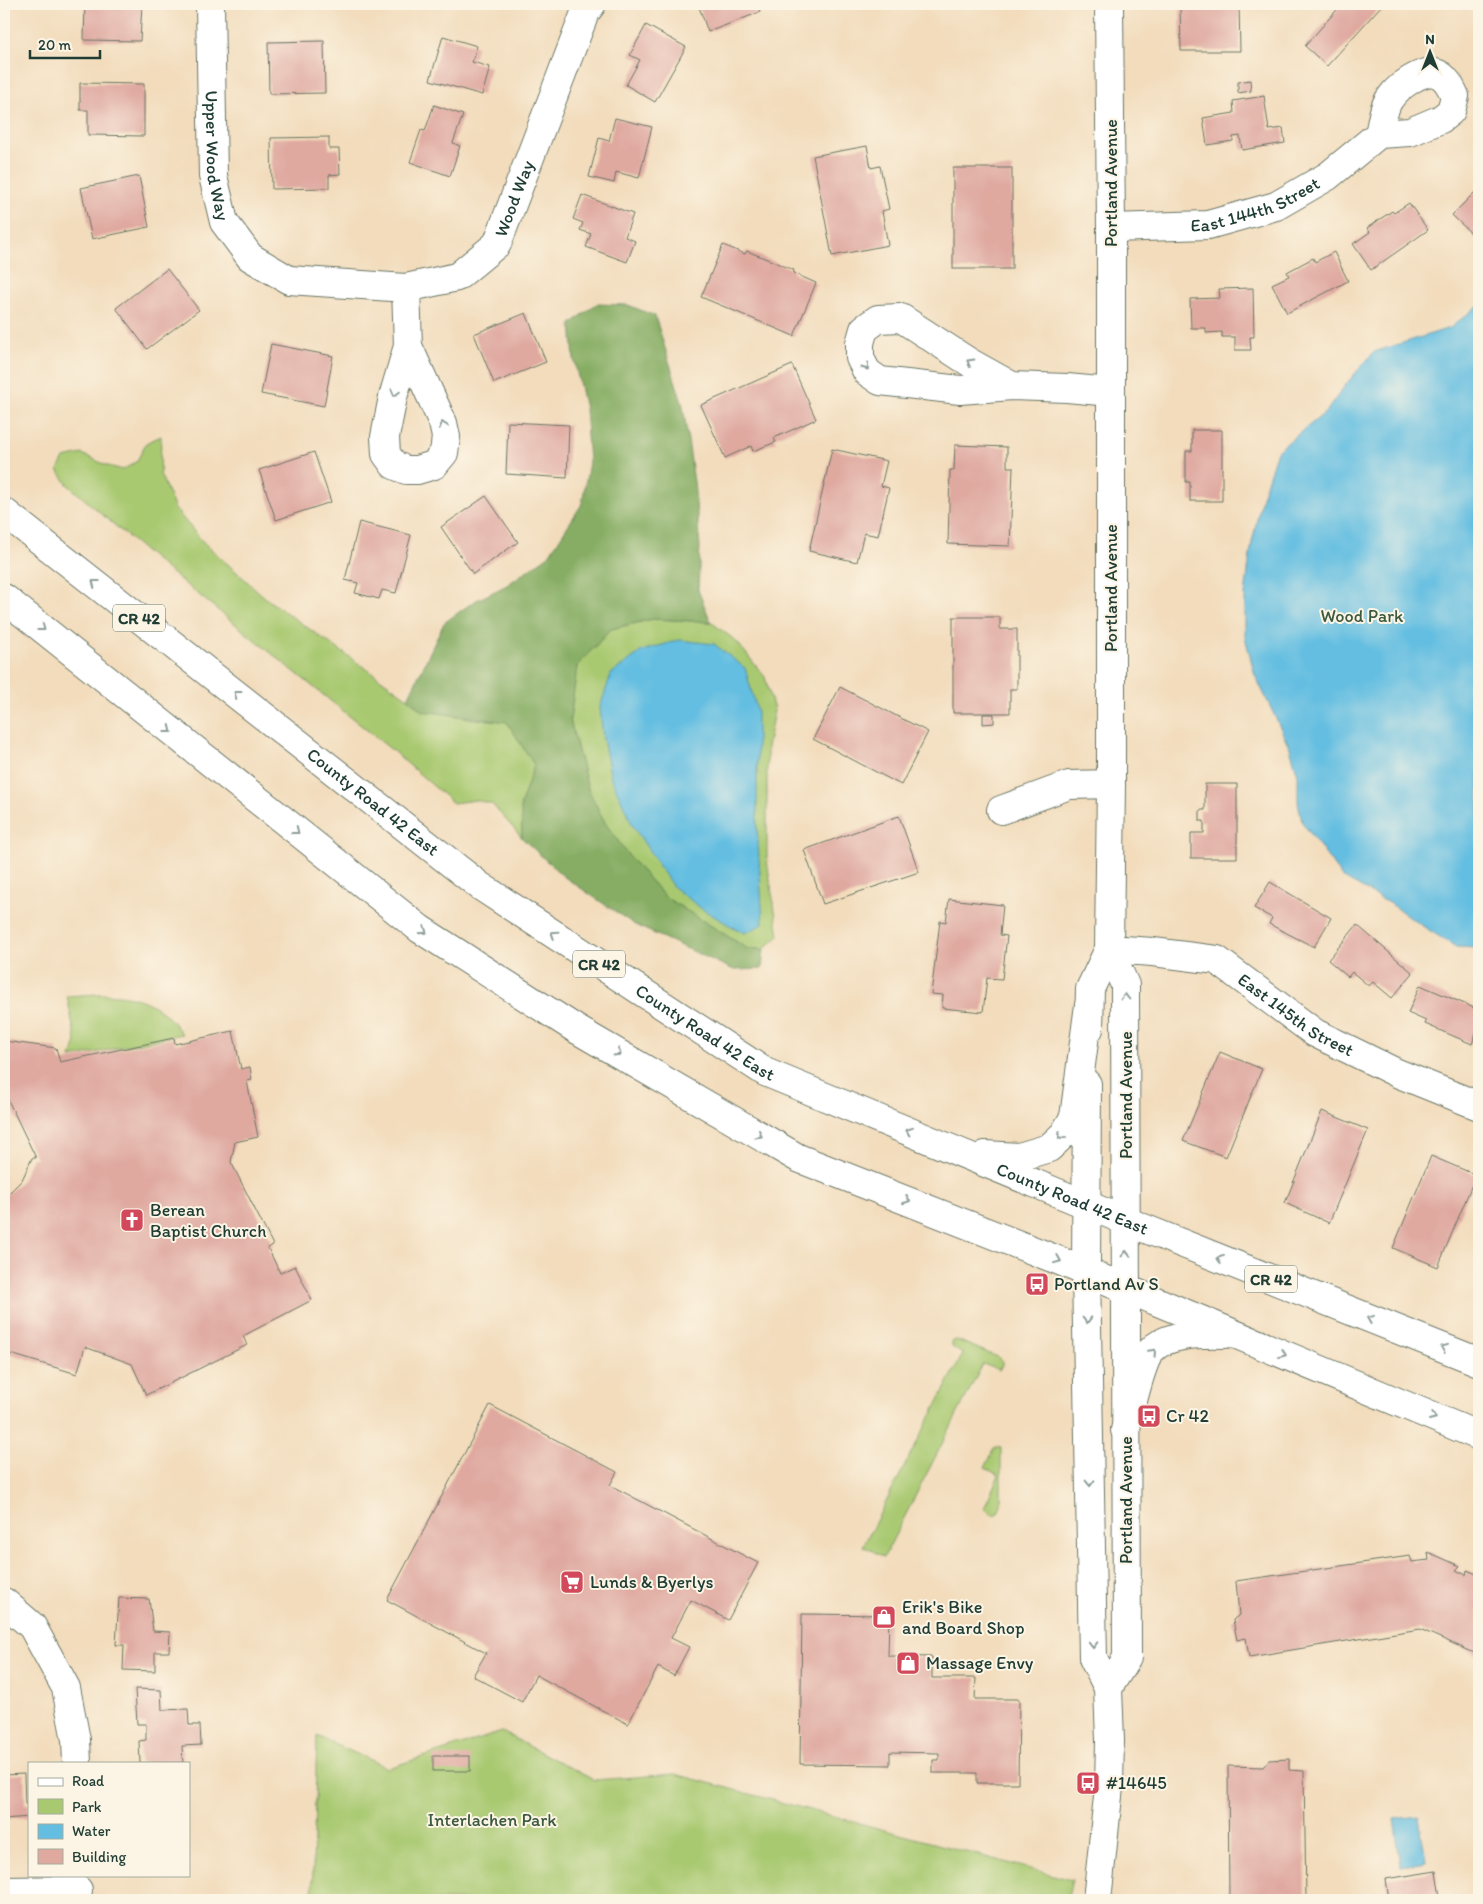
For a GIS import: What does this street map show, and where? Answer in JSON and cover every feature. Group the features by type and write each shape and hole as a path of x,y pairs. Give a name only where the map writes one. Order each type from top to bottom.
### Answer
{"main road":[{"name":"Upper Wood Way","path":"210,4 213,176 224,222 250,257 288,280 406,288"},
{"name":"Wood Way","path":"406,288 457,277 497,244 585,13 592,4"},
{"name":"Portland Avenue","path":"1108,1688 1126,1658 1125,985 1109,949 1111,784 1111,228 1109,4"},
{"name":"East 144th Street","path":"1111,228 1208,225 1276,206 1328,176 1380,134"},
{"path":"406,288 408,346"},
{"path":"1012,386 969,362 901,318 878,319 864,329 860,343 860,358 867,372 880,381 960,390 1012,386 1111,392"},
{"name":"County Road 42 East","path":"4,512 480,886 765,1072 1126,1221 1479,1362"},
{"path":"4,598 420,929 576,1029 798,1158 1086,1271 1479,1436"},
{"path":"1001,810 1069,785 1111,784"},
{"name":"Portland Avenue","path":"1097,1900 1109,1787 1110,1740 1108,1688 1093,1658 1086,1271 1086,1160 1090,989 1109,949"},
{"name":"East 145th Street","path":"1109,949 1217,960 1315,1033 1397,1073 1479,1106"},
{"path":"954,1150 1019,1157 1049,1148 1064,1134 1074,1117 1089,1005"},
{"path":"1125,1430 1149,1354 1162,1343 1191,1334 1238,1335"},
{"path":"4,1602 32,1626 66,1688 76,1740 77,1762"},
{"path":"4,1891 78,1889"}],"green space":[{"path":"596,304 628,305 655,316 683,406 694,482 700,546 698,590 711,622 653,619 611,629 577,666 570,720 588,789 605,823 631,859 665,897 748,949 764,949 762,969 734,970 635,925 563,876 522,838 521,804 534,765 507,722 422,711 408,698 444,623 473,602 507,585 549,555 582,504 589,462 585,409 574,359 571,324"},
{"path":"161,436 160,474 175,509 204,543 268,600 408,698 422,711 473,719 507,721 535,765 521,804 522,838 492,804 476,800 453,803 393,751 148,554 68,485 58,470 64,458 82,454 108,466 123,470 137,461 146,443"},
{"path":"653,619 711,622 736,641 765,677 774,710 767,748 767,861 779,936 764,949 748,949 665,897 631,859 605,823 588,789 570,720 577,666 611,629"},
{"path":"97,994 124,996 146,1002 164,1014 182,1034 71,1058 76,1041 67,996"},
{"path":"957,1340 998,1357 1002,1361 1002,1365 999,1370 983,1364 884,1557 863,1546 963,1354 953,1348 951,1341"},
{"path":"995,1447 1001,1448 1001,1505 998,1513 993,1515 984,1508 999,1475 985,1468"},
{"name":"Interlachen Park","path":"502,1732 594,1780 675,1774 1072,1880 1067,1900 312,1900 317,1736 388,1768"}],"water":[{"name":"Wood Park","path":"1479,305 1479,948 1456,947 1394,906 1342,877 1302,822 1298,802 1298,775 1290,748 1255,675 1245,637 1245,595 1251,547 1262,497 1277,451 1326,412 1347,383 1374,352 1450,328"},
{"path":"679,640 714,644 745,668 757,710 757,827 763,924 745,933 702,909 673,887 633,826 611,778 603,739 600,707 611,674 642,651"},
{"path":"1419,1816 1426,1862 1401,1866 1394,1819"}],"building":[{"path":"85,4 142,4 140,41 84,40"},
{"path":"698,4 757,4 760,12 708,32"},
{"path":"1180,4 1239,4 1240,51 1181,51"},
{"path":"1342,4 1382,5 1327,66 1305,46"},
{"path":"646,25 686,47 655,102 626,85 640,60 630,55"},
{"path":"443,36 477,46 472,62 490,67 482,95 430,80"},
{"path":"324,41 325,93 269,94 268,42"},
{"path":"1250,80 1251,91 1238,93 1238,82"},
{"path":"80,83 144,84 144,136 88,135 88,110 80,110"},
{"path":"1264,96 1269,130 1283,128 1285,143 1242,150 1240,136 1233,137 1233,141 1207,145 1203,118 1234,113 1233,101"},
{"path":"434,105 463,115 453,143 460,146 450,176 410,162 421,130 425,131"},
{"path":"615,118 652,127 639,178 616,172 614,183 589,177 599,138 609,141"},
{"path":"329,137 329,149 339,149 340,174 329,175 329,188 272,189 271,138"},
{"path":"867,146 871,168 880,166 889,209 882,211 888,245 832,256 813,156"},
{"path":"953,168 1012,168 1012,269 953,269"},
{"path":"139,176 149,227 92,239 81,188"},
{"path":"1479,188 1479,235 1476,238 1452,215"},
{"path":"582,195 633,214 625,237 635,241 627,262 586,247 591,234 580,230 583,223 573,219"},
{"path":"1409,203 1428,230 1371,270 1353,244 1370,232 1367,228 1392,211 1394,213"},
{"path":"723,245 745,254 747,251 794,270 793,273 816,283 794,336 701,297"},
{"path":"1334,252 1348,281 1287,313 1272,284 1289,276 1287,272 1313,258 1315,262"},
{"path":"167,269 199,310 147,349 116,308"},
{"path":"1253,288 1254,337 1250,337 1251,350 1235,350 1235,337 1222,337 1222,332 1206,333 1206,328 1191,328 1190,299 1220,298 1219,289"},
{"path":"526,313 546,362 494,383 474,334"},
{"path":"271,344 333,356 324,406 261,394"},
{"path":"792,365 816,419 774,438 776,442 753,451 751,446 725,458 701,405"},
{"path":"508,422 569,425 567,478 506,474"},
{"path":"1192,430 1222,430 1222,501 1190,501 1190,482 1186,482 1186,451 1192,451"},
{"path":"955,445 1007,447 1007,467 1013,467 1010,546 948,544 950,470 954,470"},
{"path":"832,449 887,461 881,486 889,488 878,536 864,533 857,562 809,551"},
{"path":"314,452 331,502 276,520 259,470"},
{"path":"486,496 518,542 473,574 441,527"},
{"path":"359,522 411,535 396,593 382,590 379,599 355,593 358,583 345,580"},
{"path":"953,617 1000,617 1000,629 1017,629 1017,689 1010,689 1010,713 953,713"},
{"path":"840,687 928,732 901,785 813,739"},
{"path":"983,714 994,714 994,723 983,724"},
{"path":"1205,784 1237,784 1237,858 1191,858 1191,833 1204,833 1204,821 1200,821 1200,810 1205,810"},
{"path":"899,816 919,872 823,904 804,850"},
{"path":"1270,882 1331,918 1314,947 1269,924 1272,918 1254,908"},
{"path":"949,899 1003,905 1000,935 1007,936 1002,979 987,978 983,1012 942,1008 943,995 931,994 940,921 946,922"},
{"path":"1357,925 1413,973 1392,998 1373,982 1369,986 1352,972 1348,977 1328,960"},
{"path":"1420,985 1479,1010 1479,1026 1472,1044 1425,1024 1426,1021 1408,1013"},
{"name":"Berean Baptist Church","path":"233,1031 241,1069 250,1067 252,1080 247,1081 258,1137 235,1142 231,1162 273,1245 268,1248 280,1273 295,1266 312,1300 243,1336 247,1345 146,1395 132,1364 85,1347 77,1374 4,1352 4,1195 10,1192 22,1180 32,1158 36,1158 6,1096 4,1096 4,1041 56,1048 60,1062 174,1038 175,1044"},
{"path":"1220,1052 1262,1069 1226,1157 1183,1141"},
{"path":"1322,1111 1368,1130 1329,1223 1285,1203"},
{"path":"1431,1156 1476,1175 1438,1267 1393,1248"},
{"name":"Lunds & Byerlys","path":"490,1405 617,1472 610,1485 758,1563 728,1620 691,1600 671,1638 689,1647 674,1676 658,1667 628,1724 536,1675 522,1702 473,1676 486,1653 387,1600"},
{"path":"1428,1552 1460,1566 1456,1570 1466,1575 1467,1570 1479,1575 1479,1655 1420,1629 1249,1657 1246,1638 1237,1640 1233,1620 1239,1615 1236,1581 1410,1556 1412,1562 1429,1560"},
{"path":"119,1598 149,1599 153,1631 170,1632 169,1652 155,1652 155,1671 123,1670 124,1645 116,1645"},
{"path":"802,1614 889,1615 888,1656 932,1657 932,1678 976,1678 975,1699 1019,1699 1018,1783 977,1783 977,1773 933,1773 933,1760 939,1760 939,1753 890,1752 890,1765 800,1764"},
{"path":"135,1689 161,1690 162,1710 188,1709 189,1725 200,1725 201,1745 182,1746 183,1762 140,1762 139,1741 146,1740 146,1724 137,1724"},
{"path":"433,1756 470,1756 470,1771 433,1771"},
{"path":"1289,1759 1289,1770 1304,1771 1306,1900 1229,1900 1228,1766 1263,1767 1269,1760"},
{"path":"24,1774 25,1804 28,1804 28,1817 4,1819 4,1775"},
{"path":"1436,1871 1440,1897 1417,1900 1389,1900 1386,1879"}],"place":[{"name":"Berean Baptist Church","path":"132,1220"},
{"name":"Portland Av S","path":"1037,1284"},
{"name":"Cr 42","path":"1149,1416"},
{"name":"Lunds & Byerlys","path":"572,1582"},
{"name":"Erik's Bike and Board Shop","path":"884,1617"},
{"name":"Massage Envy","path":"908,1663"},
{"name":"#14645","path":"1088,1783"}]}
